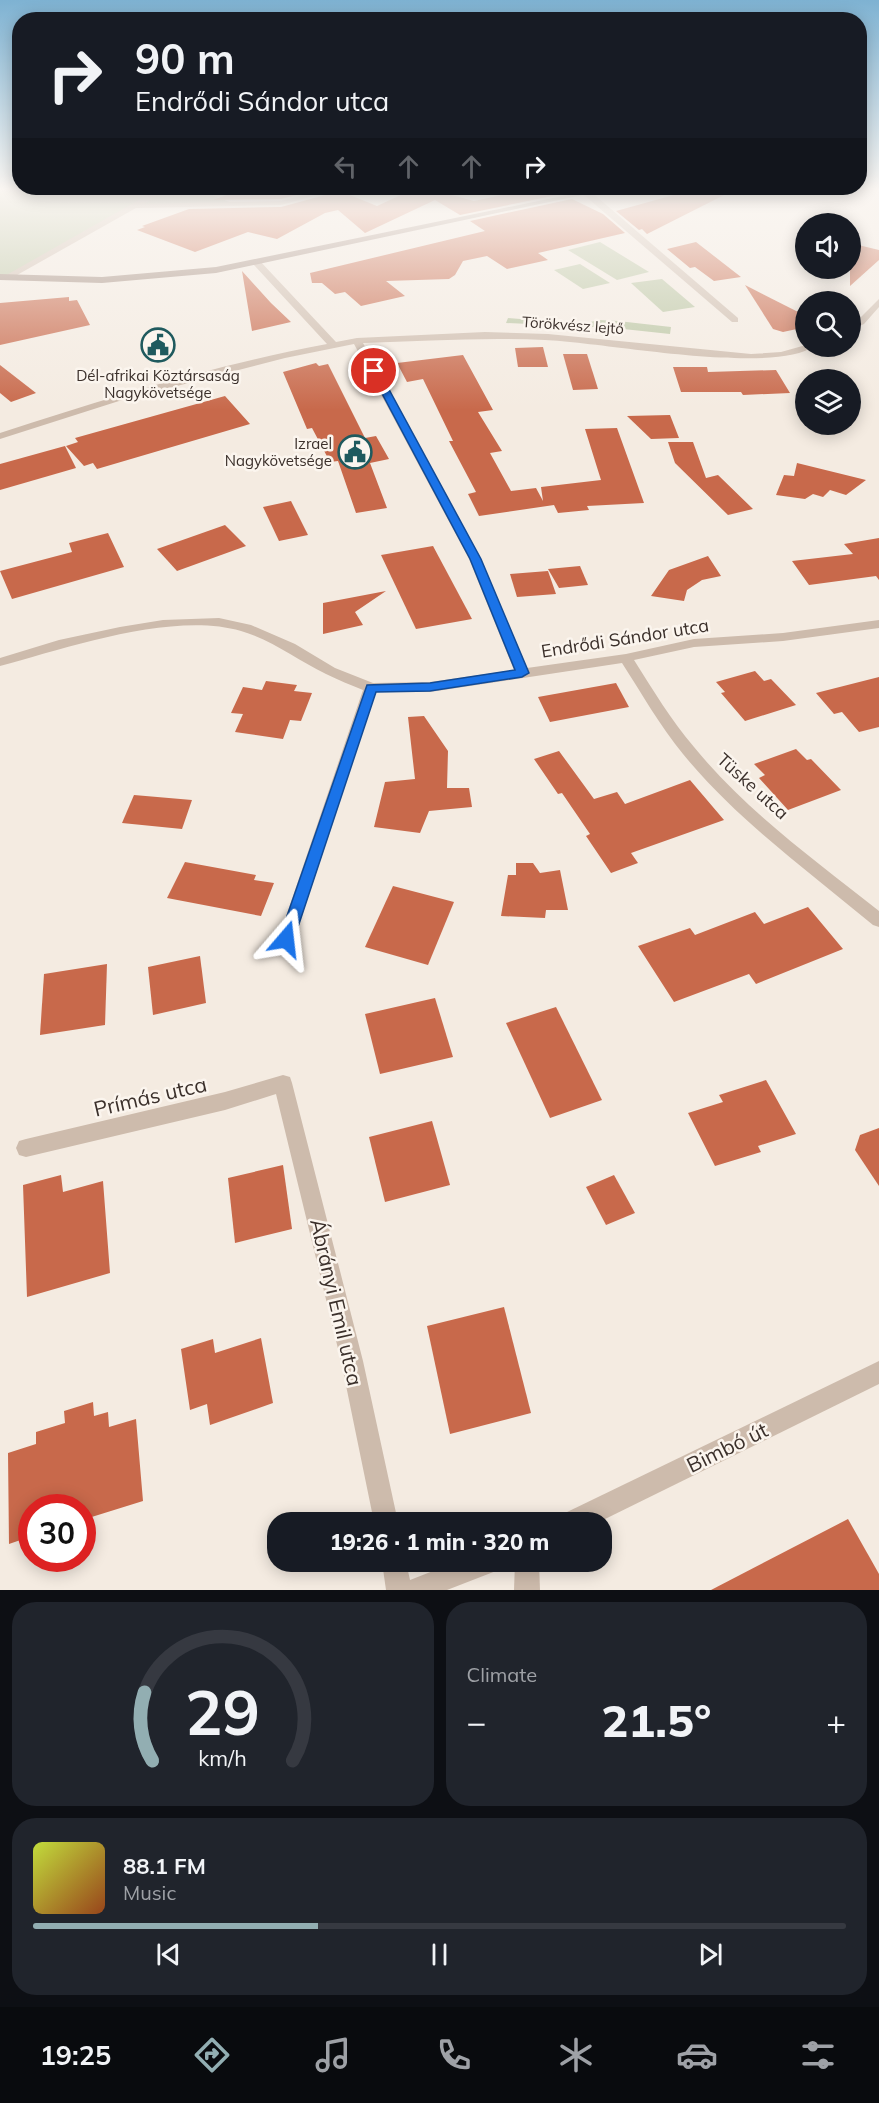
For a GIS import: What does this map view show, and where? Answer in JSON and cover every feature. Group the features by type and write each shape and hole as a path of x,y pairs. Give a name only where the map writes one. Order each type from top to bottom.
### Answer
{"street":[{"path":"4,277 31,262"},
{"path":"4,277 102,280 145,278 216,270 255,262"},
{"path":"256,262 333,345"},
{"path":"667,262 735,320"},
{"path":"861,322 879,302"},
{"name":"Törökvész lejtő","path":"0,436 115,399 357,341 484,335 548,337 751,357 784,355 795,351"},
{"path":"357,341 475,559 522,673"},
{"name":"Endrődi Sándor utca","path":"0,662 59,644 120,631 163,624 219,622 246,628 290,647 330,671 371,688 430,687 626,658 694,643 783,637 879,624"},
{"name":"Tüske utca","path":"626,658 675,734 699,764 734,799 879,920"},
{"path":"286,939 371,688"},
{"name":"Prímás utca","path":"26,1148 225,1101 283,1083"},
{"name":"Ábrányi Emil utca","path":"283,1083 352,1361 384,1512"},
{"name":"Bimbó út","path":"594,1512 879,1372"},
{"path":"395,1572 399,1590"},
{"path":"415,1590 462,1572"},
{"path":"526,1572 526,1590"}],"green space":[{"path":"0,262 34,262 7,277 0,277"},
{"path":"588,262 633,262 649,272 617,280"},
{"path":"580,264 610,283 583,289 554,270"},
{"path":"662,279 695,307 663,312 631,283"},
{"path":"508,318 582,324 599,320 618,321 671,327 670,334 614,328 506,323"}],"building":[{"path":"355,262 462,262 455,275 449,279 386,281 405,296 361,306 345,292 335,294 322,283 312,283 310,273"},
{"path":"497,262 538,262 507,269"},
{"path":"683,262 722,262 741,277 714,281 695,267 690,268"},
{"path":"861,262 877,262 861,276"},
{"path":"242,271 271,303 291,322 252,331"},
{"path":"850,279 858,279 850,286"},
{"path":"745,285 795,310 795,329 783,332 773,329"},
{"path":"69,297 69,301 77,300 90,325 0,345 0,303"},
{"path":"543,347 548,367 518,367 515,348"},
{"path":"563,354 587,354 598,389 573,390"},
{"path":"463,355 493,410 478,412 502,451 490,453 511,491 536,488 543,501 541,487 601,480 585,429 617,428 644,503 587,506 589,510 558,513 554,505 479,516 468,494 476,492 449,441 453,441 423,379 407,382 397,363"},
{"path":"316,363 319,366 328,364 365,438 376,436 389,459 370,463 387,508 356,513 338,461 330,462 312,428 307,429 283,372"},
{"path":"0,365 36,393 11,402 0,393"},
{"path":"673,367 707,367 708,372 776,370 790,393 743,395 741,392 681,392"},
{"path":"225,396 250,424 97,469 93,463 84,466 66,446 78,442 75,438"},
{"path":"670,415 679,438 651,439 627,416"},
{"path":"668,442 693,442 706,478 718,475 753,509 728,515 675,463"},
{"path":"65,446 76,468 0,490 0,464"},
{"path":"797,463 866,480 846,495 830,490 823,497 813,494 805,499 776,495 784,475 794,476"},
{"path":"291,501 308,535 279,541 263,507"},
{"path":"225,525 246,546 177,571 157,549"},
{"path":"108,533 124,567 12,599 0,571 72,552 69,543"},
{"path":"879,538 879,580 876,576 809,585 792,561 853,554 844,544"},
{"path":"433,546 472,619 416,629 381,555"},
{"path":"708,556 721,576 702,580 687,590 684,601 651,596 669,570"},
{"path":"580,566 588,585 559,588 548,569"},
{"path":"548,571 556,594 517,597 510,574"},
{"path":"386,591 355,612 363,625 323,634 323,603"},
{"path":"755,671 764,681 771,679 796,705 745,721 721,693 725,692 716,682"},
{"path":"879,677 879,727 859,732 842,712 834,714 816,693"},
{"path":"266,681 297,685 294,691 312,693 301,721 290,720 283,739 235,732 243,714 231,713 243,687 262,690"},
{"path":"616,683 629,707 550,722 538,697"},
{"path":"424,716 448,751 447,788 469,788 472,807 429,811 420,833 374,827 385,782 415,779 408,717"},
{"path":"796,749 807,760 811,759 841,790 788,810 759,778 765,775 754,764"},
{"path":"559,751 594,799 617,792 625,804 690,780 724,820 631,853 638,863 611,873 586,836 590,834 562,793 558,794 534,759"},
{"path":"134,795 192,800 182,829 122,823"},
{"path":"185,862 256,875 254,880 274,883 261,916 167,898"},
{"path":"516,863 533,863 540,873 560,870 568,910 546,910 545,918 501,916 508,875 516,875"},
{"path":"393,886 454,902 428,965 365,947"},
{"path":"808,907 843,949 756,984 749,974 674,1002 638,946 690,928 695,935 755,912 764,924"},
{"path":"200,956 206,1003 153,1015 148,967"},
{"path":"107,964 105,1025 40,1035 44,974"},
{"path":"435,998 453,1057 380,1074 365,1014"},
{"path":"556,1007 602,1100 550,1118 506,1023"},
{"path":"766,1080 796,1134 758,1146 761,1152 715,1166 688,1113 723,1102 719,1095"},
{"path":"432,1121 450,1185 385,1202 369,1137"},
{"path":"879,1128 879,1186 855,1150 860,1135"},
{"path":"283,1165 292,1229 235,1243 228,1178"},
{"path":"61,1175 63,1192 103,1181 110,1273 27,1297 23,1185"},
{"path":"614,1175 635,1213 606,1225 586,1187"},
{"path":"504,1307 531,1413 450,1434 427,1326"},
{"path":"261,1338 273,1403 210,1425 207,1404 190,1410 181,1349 213,1339 215,1353"},
{"path":"93,1402 94,1416 108,1412 109,1427 136,1419 143,1501 96,1516 96,1494 18,1494 18,1541 9,1544 8,1453 36,1444 36,1432 65,1423 64,1411"},
{"path":"848,1519 879,1574 879,1590 711,1590"}],"place":[{"name":"Dél-afrikai Köztársaság Nagykövetsége","path":"158,345"},
{"name":"Izrael Nagykövetsége","path":"355,452"}],"route":[{"path":"286,939 371,688 430,687 522,673 475,559 374,371"}]}
